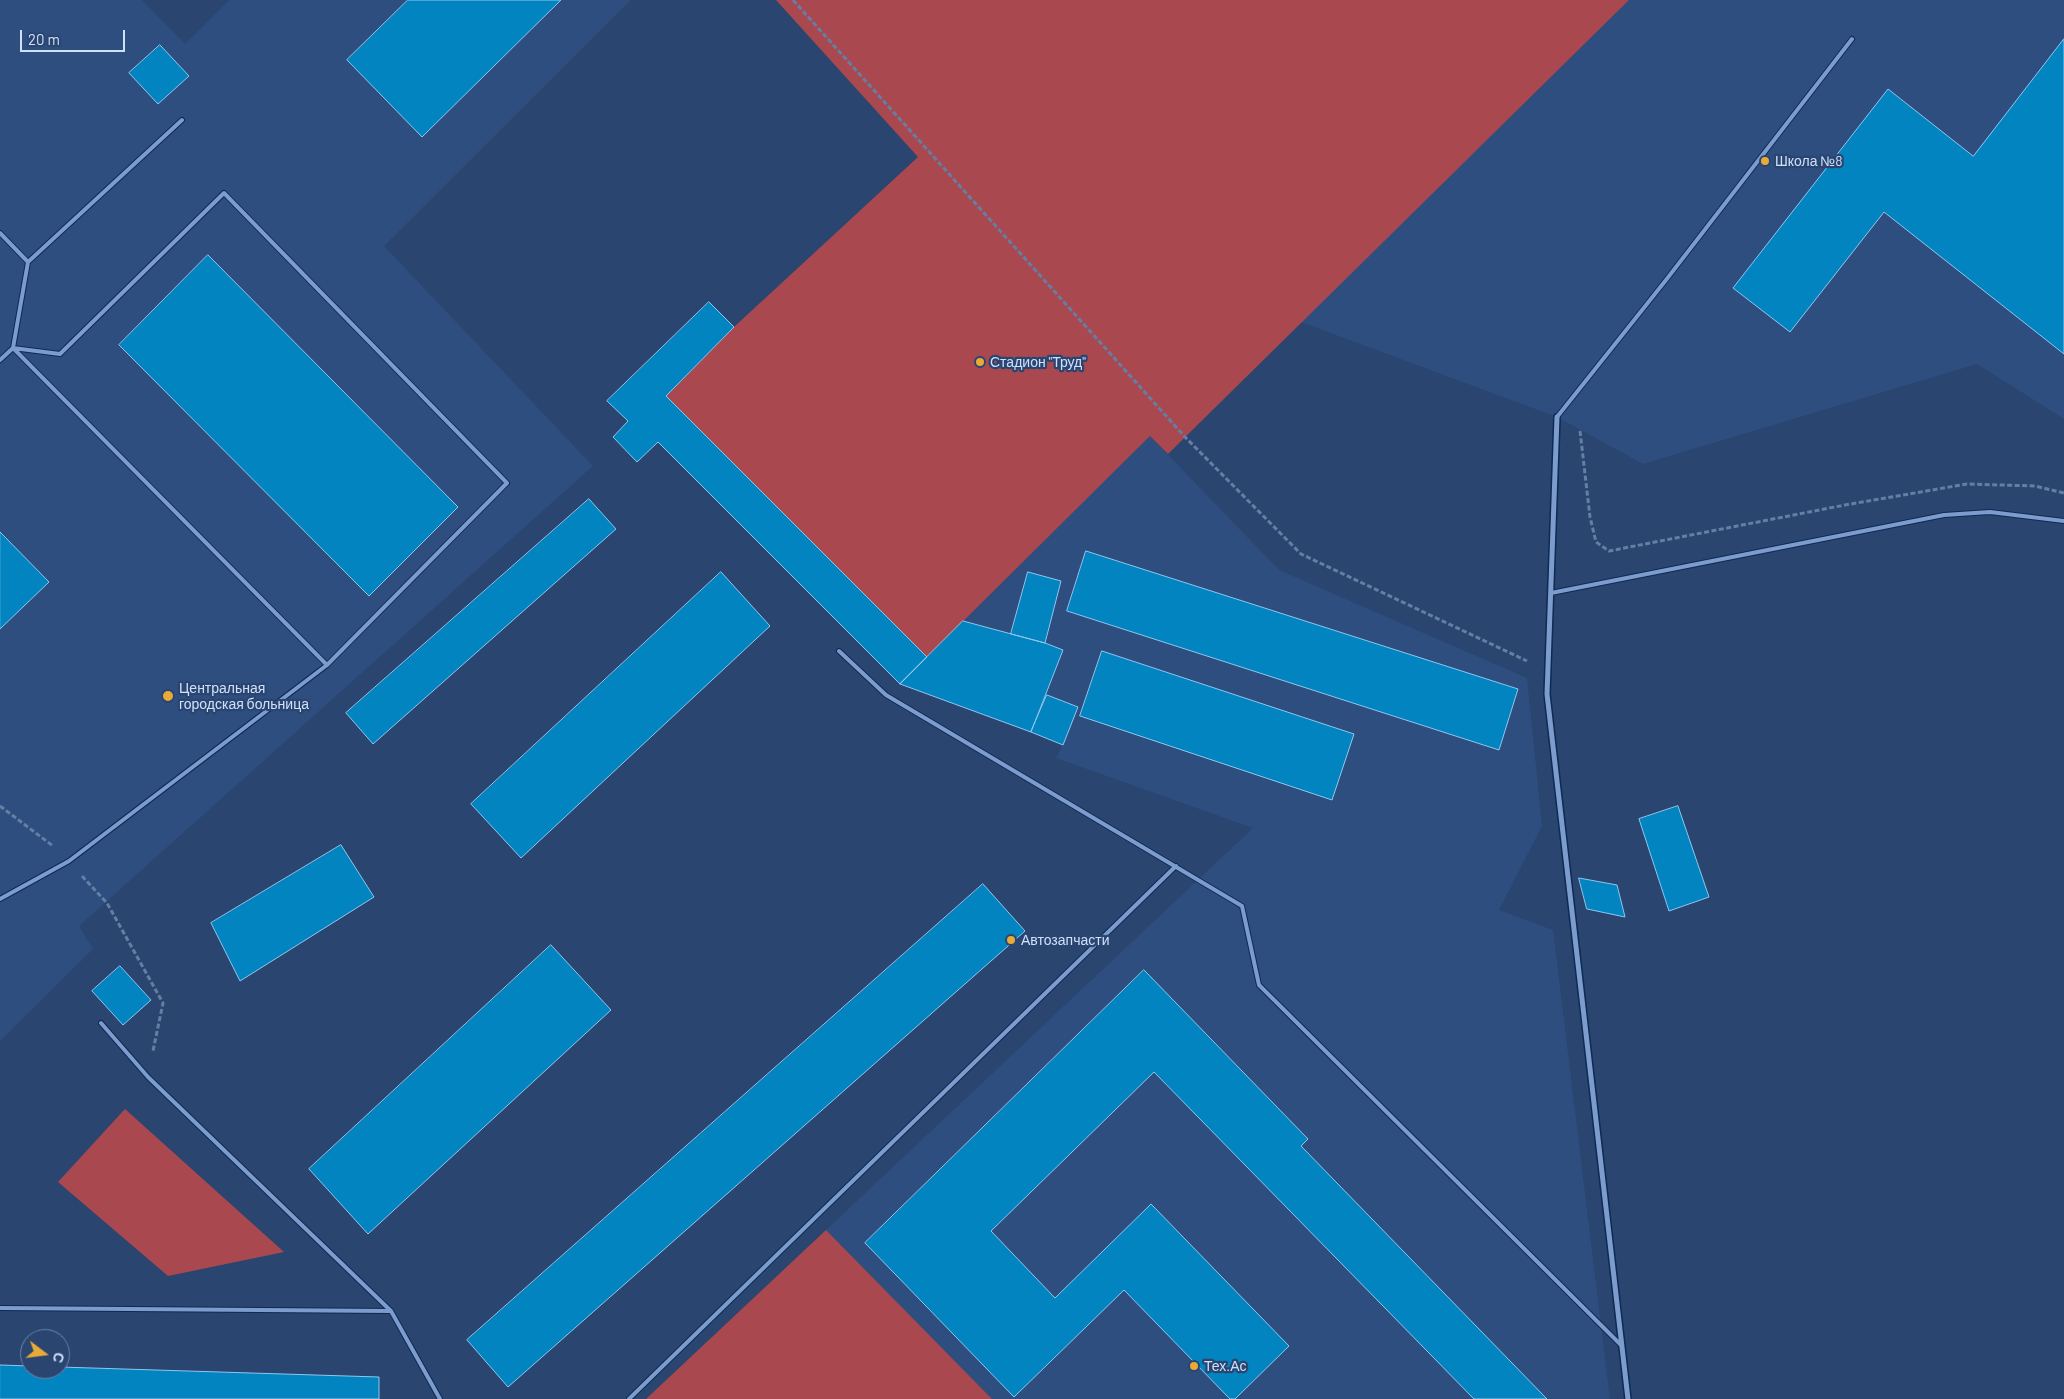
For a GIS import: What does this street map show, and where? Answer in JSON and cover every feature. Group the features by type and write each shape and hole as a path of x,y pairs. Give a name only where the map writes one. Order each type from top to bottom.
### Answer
{"street":[{"path":"1557,417 1547,694 1628,1399"}],"lane":[{"path":"1557,417 1666,280 1852,38"},
{"path":"0,360 13,348 28,262 182,120"},
{"path":"0,899 68,861 327,665 507,483 224,194 60,354 13,348"},
{"path":"0,233 28,262"},
{"path":"13,348 327,665"},
{"path":"1551,593 1944,515 1990,512 2064,521"},
{"path":"839,651 886,695 1242,906 1259,985 1622,1346"},
{"path":"630,1399 1176,866"},
{"path":"101,1023 148,1077 391,1311 440,1399"},
{"path":"0,1308 391,1311"}],"path":[{"path":"793,0 1186,437 1301,554 1548,671"},
{"path":"1579,429 1590,517 1596,542 1609,550 1967,484 2035,486 2064,493"},
{"path":"0,806 58,850 107,903 163,1002 148,1077"}],"shaded area":[{"name":"Центральная городская больница","path":"0,0 142,0 185,44 229,0 631,0 384,246 593,466 79,926 93,949 0,1041"},
{"name":"Стадион \"Труд\"","path":"776,0 1629,0 1168,454 1150,436 927,657 666,396 734,327 918,157"},
{"name":"Школа №8","path":"1629,0 2064,0 2064,419 1977,364 1643,464 1557,417 1301,322"},
{"path":"1150,436 1279,570 1527,678 1542,826 1499,910 1553,930 1610,1399 992,1399 826,1230 1253,828 1056,758 1063,745 900,684"},
{"path":"125,1109 284,1252 168,1276 58,1182"},
{"path":"826,1230 992,1399 646,1399"}],"building":[{"path":"408,0 561,0 422,137 347,60"},
{"path":"2064,39 2064,354 1884,212 1790,332 1733,288 1888,89 1973,156"},
{"path":"160,45 189,76 158,104 129,73"},
{"path":"208,255 458,507 369,596 119,345"},
{"path":"709,302 734,327 666,396 927,657 900,684 658,442 637,462 613,437 628,421 607,401"},
{"path":"589,499 616,529 373,744 346,713"},
{"path":"0,532 49,582 0,629"},
{"path":"1086,551 1518,689 1499,750 1067,611"},
{"path":"721,572 770,626 521,858 471,804"},
{"path":"1028,572 1061,581 1045,643 1011,634"},
{"path":"963,621 1045,643 1063,650 1031,732 900,684"},
{"path":"1102,651 1354,734 1332,800 1080,716"},
{"path":"1047,695 1078,707 1063,745 1031,732"},
{"path":"1678,806 1709,897 1669,911 1639,819"},
{"path":"341,845 374,897 240,981 211,923"},
{"path":"1579,878 1617,885 1625,917 1587,909"},
{"path":"983,884 1025,931 508,1387 467,1340"},
{"path":"551,945 611,1010 368,1234 309,1169"},
{"path":"120,966 151,1000 123,1025 92,991"},
{"path":"1144,970 1308,1139 1301,1146 1547,1399 1474,1399 1154,1072 991,1231 1055,1298 1151,1204 1289,1346 1235,1399 1230,1399 1124,1290 1014,1397 865,1243"},
{"path":"0,1365 20,1366 20,1379 70,1379 70,1367 379,1377 379,1399 0,1399"}],"place":[{"name":"Школа №8","path":"1765,161"},
{"name":"Стадион \"Труд\"","path":"980,362"},
{"name":"Центральная городская больница","path":"168,696"},
{"name":"Автозапчасти","path":"1011,940"},
{"name":"Тех.Ас","path":"1194,1366"}]}
